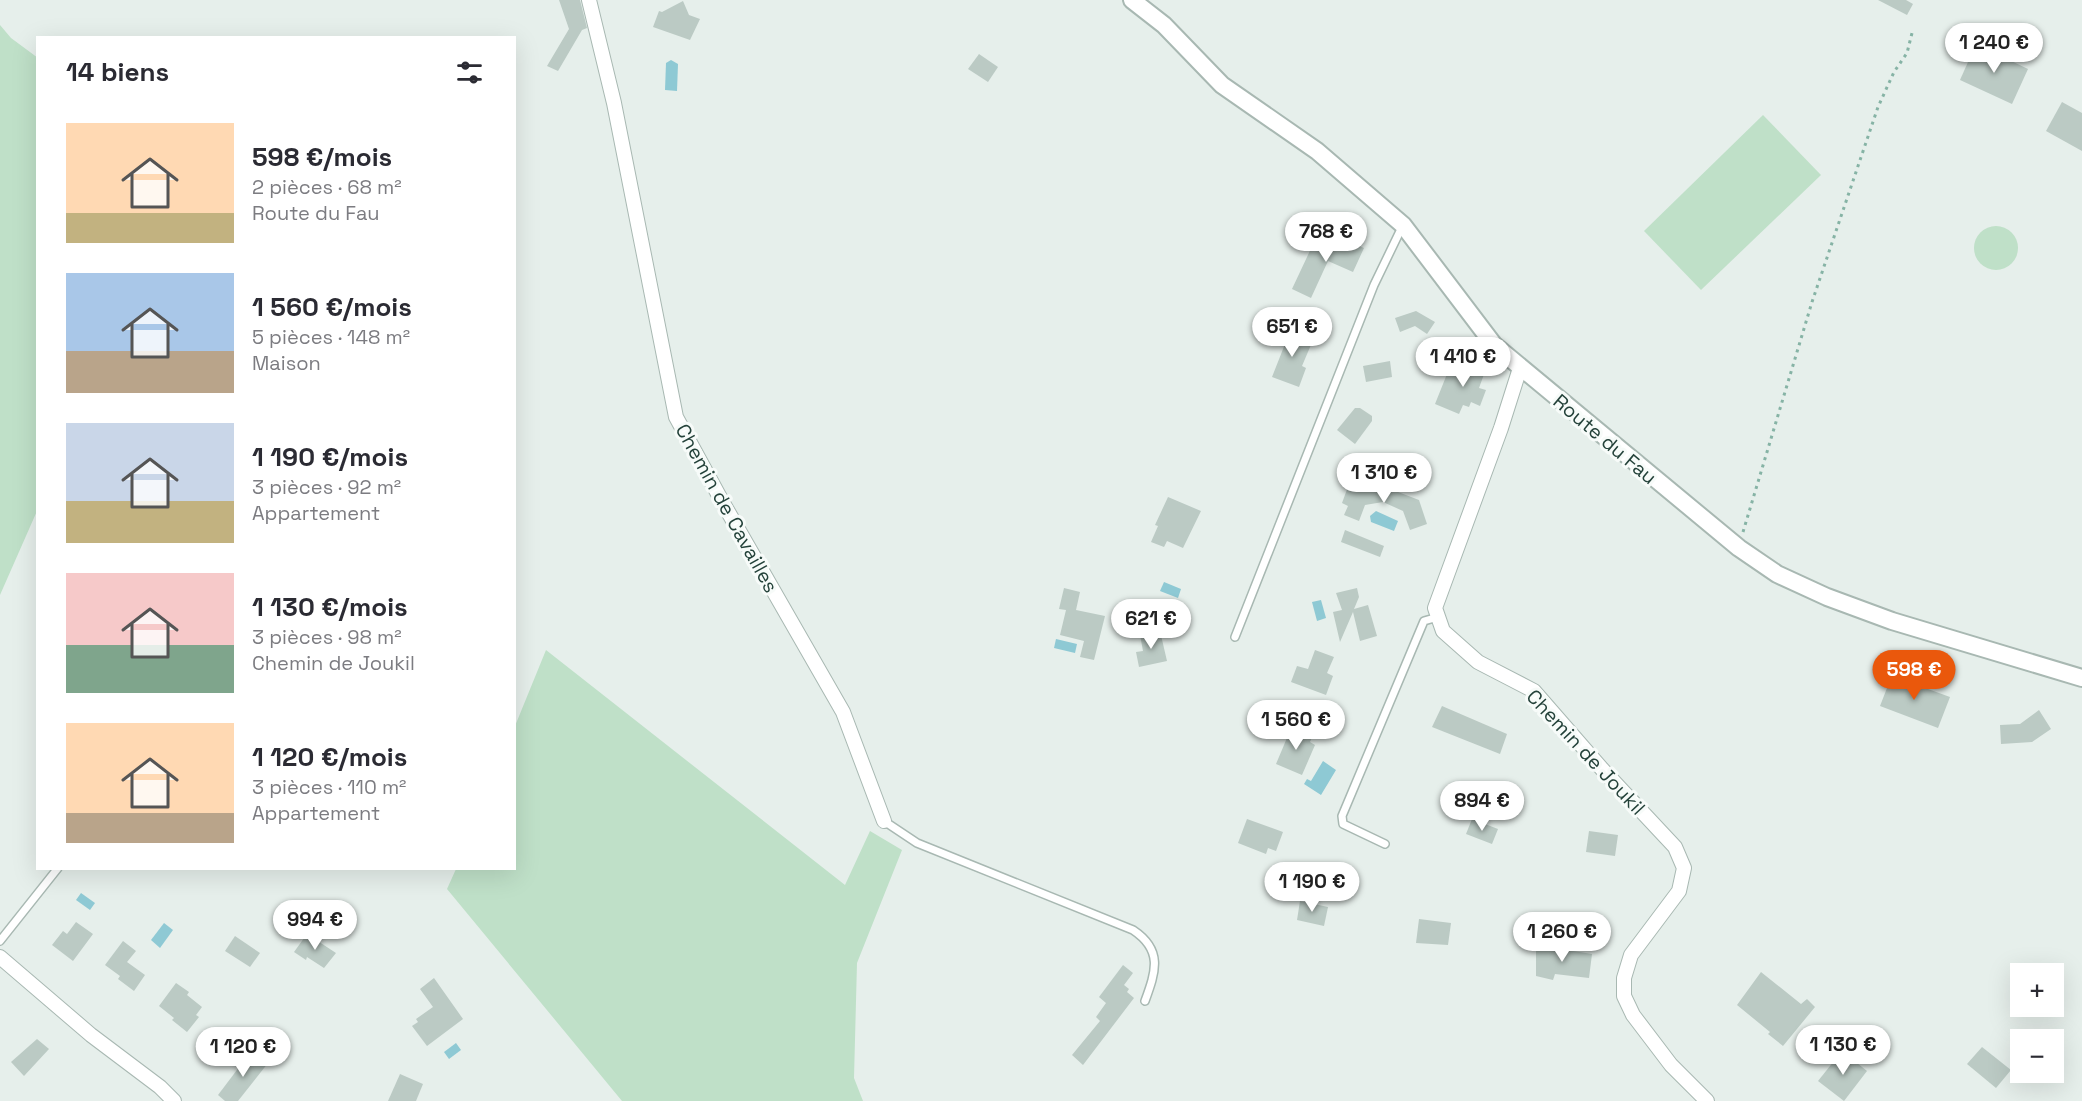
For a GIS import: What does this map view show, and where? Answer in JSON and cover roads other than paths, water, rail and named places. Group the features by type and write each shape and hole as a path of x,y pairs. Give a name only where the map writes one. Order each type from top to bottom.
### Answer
{"street":[{"name":"Chemin de Cavailles","path":"589,0 616,114 676,417 843,712 884,822"},
{"name":"Route du Fau","path":"1132,0 1164,25 1222,85 1317,151 1403,225 1494,345 1739,548 1777,574 1827,597 1892,621 2082,678"},
{"path":"1438,617 1435,608 1501,428 1520,368"},
{"name":"Chemin de Joukil","path":"1438,617 1443,631 1478,662 1533,691 1675,847 1684,868 1679,891 1631,955 1624,978 1624,996 1633,1015 1671,1065 1707,1101"},
{"path":"0,957 91,1035 160,1087 174,1101"}],"lane":[{"path":"1235,637 1374,285 1403,225"},
{"path":"1385,844 1343,824 1341,816 1424,621 1438,617"},
{"path":"884,822 917,843 1133,930 1145,938 1153,948 1155,962 1145,1001"},
{"path":"0,941 56,870"}],"water":[{"path":"671,60 678,64 677,91 665,90 666,63"},
{"path":"1376,511 1398,521 1394,531 1371,522 1370,516"},
{"path":"1164,582 1181,589 1178,598 1160,591"},
{"path":"1321,600 1326,618 1317,621 1312,602"},
{"path":"1056,639 1077,644 1075,653 1054,648"},
{"path":"1323,761 1336,770 1321,795 1304,784 1307,779 1311,781"},
{"path":"81,893 95,903 90,910 76,900"},
{"path":"164,923 173,930 160,948 151,940"},
{"path":"456,1043 461,1050 449,1059 444,1052"}]}
